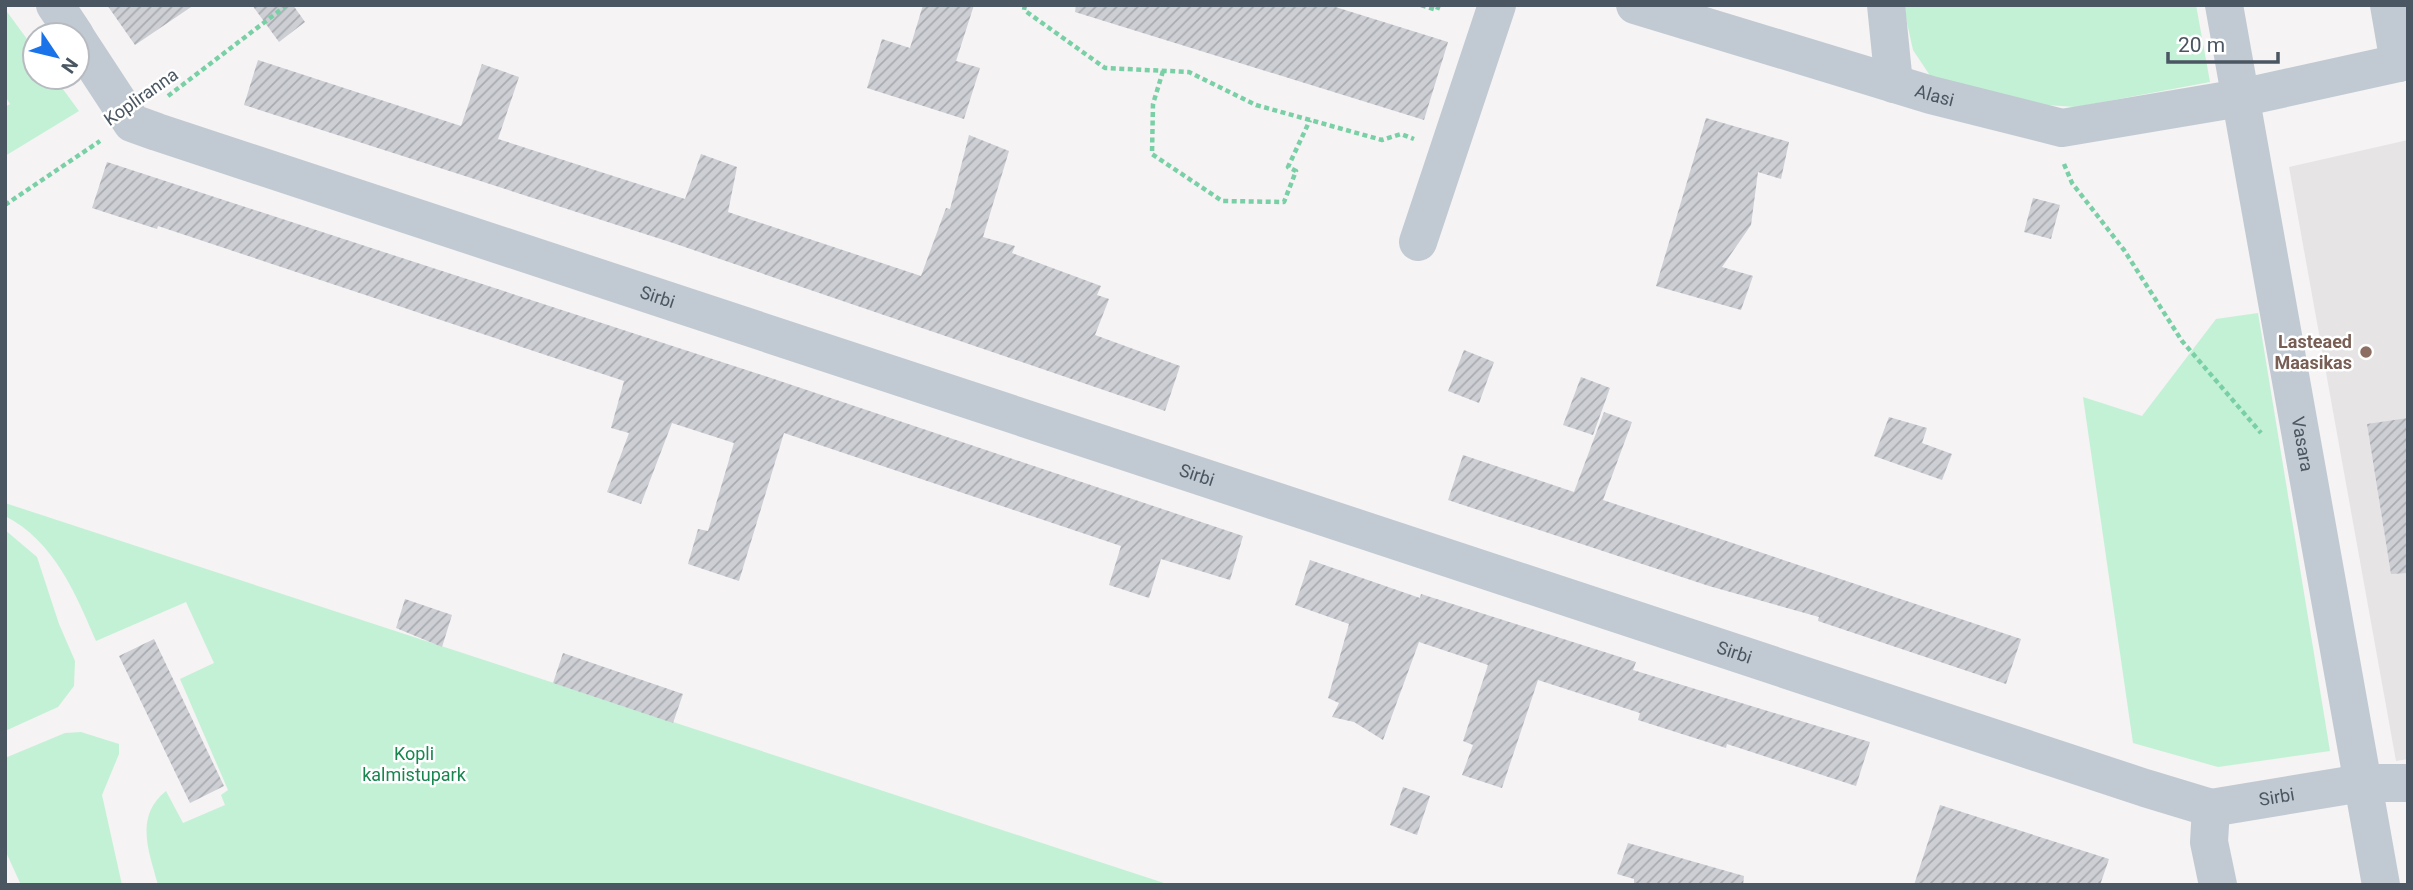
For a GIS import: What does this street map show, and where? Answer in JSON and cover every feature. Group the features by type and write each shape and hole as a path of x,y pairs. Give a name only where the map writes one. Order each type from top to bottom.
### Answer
{"street":[{"path":"55,5 66,21"},
{"path":"1418,242 1497,5"},
{"name":"Alasi","path":"1635,5 1894,84 2062,128 2240,98 2404,62"},
{"path":"1886,5 1894,84"},
{"name":"Vasara","path":"2224,5 2381,885"},
{"path":"2389,5 2404,62"},
{"path":"91,60 132,123"},
{"name":"Sirbi","path":"132,123 2211,808 2362,783 2408,783"},
{"path":"2211,808 2209,842 2218,885"}],"path":[{"name":"Kopliranna","path":"5,205 82,151 132,123 287,5"},
{"path":"1025,5 1024,10 1105,68 1189,72 1256,105 1382,140 1401,134 1448,150"},
{"path":"1422,5 1437,10 1439,5"},
{"path":"1163,71 1153,103 1152,154 1222,201 1284,202 1296,171 1288,167 1310,120"},
{"path":"2044,124 2072,183 2124,250 2182,341 2264,437"}],"shaded area":[{"name":"Lasteaed Maasikas","path":"2408,140 2408,759 2396,761 2289,167"}],"green space":[{"path":"1903,5 2196,5 2210,82 2076,107 2032,104 1931,77 1913,50"},
{"path":"5,9 21,31 21,91 64,91 79,111 5,156 5,107 10,104 5,96"},
{"path":"2258,313 2330,751 2218,767 2133,743 2083,397 2142,416 2216,319"},
{"name":"Kopli kalmistupark","path":"5,503 1170,885 158,885 147,835 147,823 156,801 166,791 183,823 225,805 221,795 228,790 180,679 214,663 186,602 96,641 61,570 37,539 5,516"},
{"path":"5,530 37,557 59,624 75,661 74,686 58,707 5,731"},
{"path":"81,732 119,744 119,754 102,795 122,885 21,885 5,850 5,758 65,733"}],"building":[{"path":"107,5 194,5 135,45"},
{"path":"252,5 293,5 305,22 279,42"},
{"path":"923,5 974,5 956,61 980,68 964,119 867,88 882,39 910,48"},
{"path":"1076,5 1329,5 1448,42 1424,120 1075,12"},
{"path":"258,60 461,126 482,64 519,77 498,139 685,199 701,154 737,167 728,212 921,276 946,208 950,209 969,135 1009,151 983,237 1015,246 1012,253 1101,286 1097,295 1109,299 1095,335 1180,366 1165,411 673,243 244,105"},
{"path":"1706,118 1789,142 1781,179 1758,172 1751,225 1722,267 1753,276 1741,310 1656,286"},
{"path":"107,162 771,378 1243,536 1230,580 1161,559 1149,598 1109,585 1121,546 784,433 739,581 688,564 698,529 708,531 734,443 672,423 641,504 607,492 629,433 611,428 624,381 158,226 157,229 92,208"},
{"path":"2033,198 2060,205 2051,239 2024,232"},
{"path":"1464,350 1494,362 1479,403 1448,391"},
{"path":"1581,377 1610,388 1593,435 1563,425"},
{"path":"1604,412 1632,422 1603,500 2021,639 2006,684 1818,621 1819,617 1709,586 1448,500 1463,455 1574,492"},
{"path":"1889,417 1927,428 1922,443 1952,454 1942,480 1874,456"},
{"path":"2408,418 2408,573 2391,574 2367,424"},
{"path":"1310,560 1420,598 1421,594 1636,662 1633,670 1870,742 1856,786 1727,744 1726,748 1638,720 1640,713 1538,680 1502,788 1462,775 1473,745 1463,741 1488,665 1419,642 1383,740 1354,722 1332,717 1339,703 1328,698 1349,624 1295,605"},
{"path":"405,599 452,615 442,647 396,628"},
{"path":"154,639 224,786 190,803 119,656"},
{"path":"563,653 683,694 673,723 553,683"},
{"path":"1403,787 1430,796 1417,835 1390,825"},
{"path":"1940,805 2109,859 2100,885 1914,885"},
{"path":"1628,843 1744,876 1743,885 1634,885 1634,879 1617,874"}],"place":[{"name":"Lasteaed Maasikas","path":"2366,352"}]}
